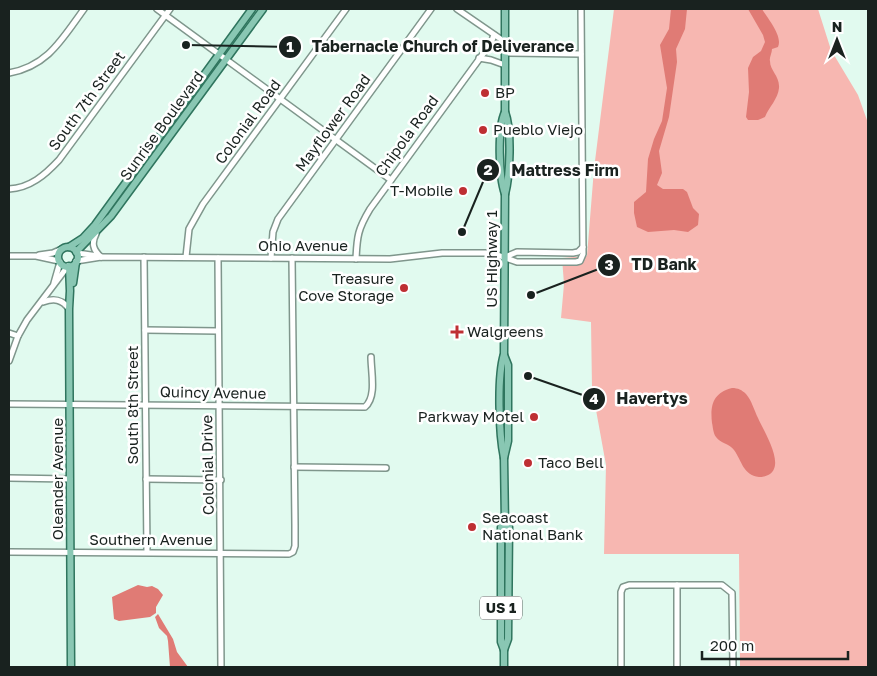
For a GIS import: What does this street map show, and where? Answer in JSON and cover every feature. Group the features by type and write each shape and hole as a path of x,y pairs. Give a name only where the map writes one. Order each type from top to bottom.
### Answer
{"main road":[{"name":"Sunrise Boulevard","path":"65,248 83,238 95,225 252,9"},
{"name":"Sunrise Boulevard","path":"76,252 111,216 263,9"},
{"name":"US Highway 1","path":"504,667 504,650 508,639 509,526 505,524 504,458 501,441 501,365 504,354 504,194 500,181 501,122 505,112 505,9"},
{"path":"65,248 76,252 76,262 68,266 60,262 59,254 65,248"},
{"name":"Oleander Avenue","path":"70,291 76,262"},
{"name":"Oleander Avenue","path":"68,266 70,291 71,667"}],"street":[{"path":"9,73 30,67 43,60 57,46 84,9"},
{"path":"157,9 391,180"},
{"name":"South 7th Street","path":"9,189 26,185 43,177 59,160 170,9"},
{"name":"Colonial Road","path":"186,258 189,228 196,215 346,9"},
{"name":"Mayflower Road","path":"270,258 273,232 278,219 431,9"},
{"path":"457,9 505,42"},
{"path":"581,9 583,246"},
{"name":"Chipola Road","path":"356,259 356,238 362,222 491,43 494,35"},
{"path":"505,53 582,54"},
{"path":"479,58 505,65"},
{"path":"96,233 93,247 101,257"},
{"name":"Ohio Avenue","path":"504,257 517,252 573,253 578,252 583,246"},
{"name":"Ohio Avenue","path":"76,252 101,257 356,259 396,258 442,253 492,253 517,262 576,262 582,258 583,246"},
{"path":"9,256 36,256 53,253 65,248"},
{"path":"36,256 60,262 52,287"},
{"name":"Ohio Avenue","path":"76,262 101,257"},
{"name":"South 8th Street","path":"144,257 147,552"},
{"name":"Colonial Drive","path":"218,258 221,553"},
{"path":"292,258 294,467 386,468"},
{"path":"9,361 18,336 68,266"},
{"path":"42,302 50,299 58,300 69,309"},
{"path":"145,330 218,331"},
{"path":"9,333 18,336"},
{"name":"Quincy Avenue","path":"9,404 365,407 369,404 372,394 371,358"},
{"name":"Southern Avenue","path":"9,552 289,554 293,552 295,546 294,467"},
{"path":"9,478 70,478"},
{"path":"146,479 221,480"},
{"path":"221,553 221,667"},
{"path":"621,667 621,592 623,587 629,585 722,585 727,587 732,593 733,667"},
{"path":"677,585 677,667"}],"shaded area":[{"path":"614,9 818,9 831,50 858,95 868,123 868,667 740,667 739,554 604,554 606,465 592,388 591,322 561,318 564,284 562,258 587,256 594,169"},
{"path":"671,9 687,9 685,29 676,49 677,62 669,117 659,151 662,173 657,185 663,189 683,189 687,192 693,208 699,214 698,225 688,232 674,230 648,232 637,227 634,202 646,192 648,159 662,121 667,88 660,45 669,29"},
{"path":"748,9 762,9 774,28 779,43 778,47 772,49 770,60 770,65 779,84 778,92 765,117 758,120 748,120 746,117 749,92 748,68 753,57 761,51 765,42"},
{"path":"732,388 741,390 746,394 772,446 775,462 774,469 770,474 763,477 754,476 749,473 732,448 714,434 712,405 721,393"},
{"path":"138,585 152,586 163,595 156,607 156,613 150,617 119,621 114,619 112,597"},
{"path":"158,614 173,639 177,652 188,667 170,667 167,636 159,628 155,617"}],"place":[{"name":"Tabernacle Church of Deliverance","path":"186,45"},
{"name":"BP","path":"485,93"},
{"name":"Pueblo Viejo","path":"483,130"},
{"name":"T-Mobile","path":"463,191"},
{"name":"Mattress Firm","path":"462,232"},
{"name":"Treasure Cove Storage","path":"404,288"},
{"name":"TD Bank","path":"531,295"},
{"name":"Walgreens","path":"457,332"},
{"name":"Havertys","path":"528,376"},
{"name":"Parkway Motel","path":"534,417"},
{"name":"Taco Bell","path":"528,463"},
{"name":"Seacoast National Bank","path":"472,527"}]}
